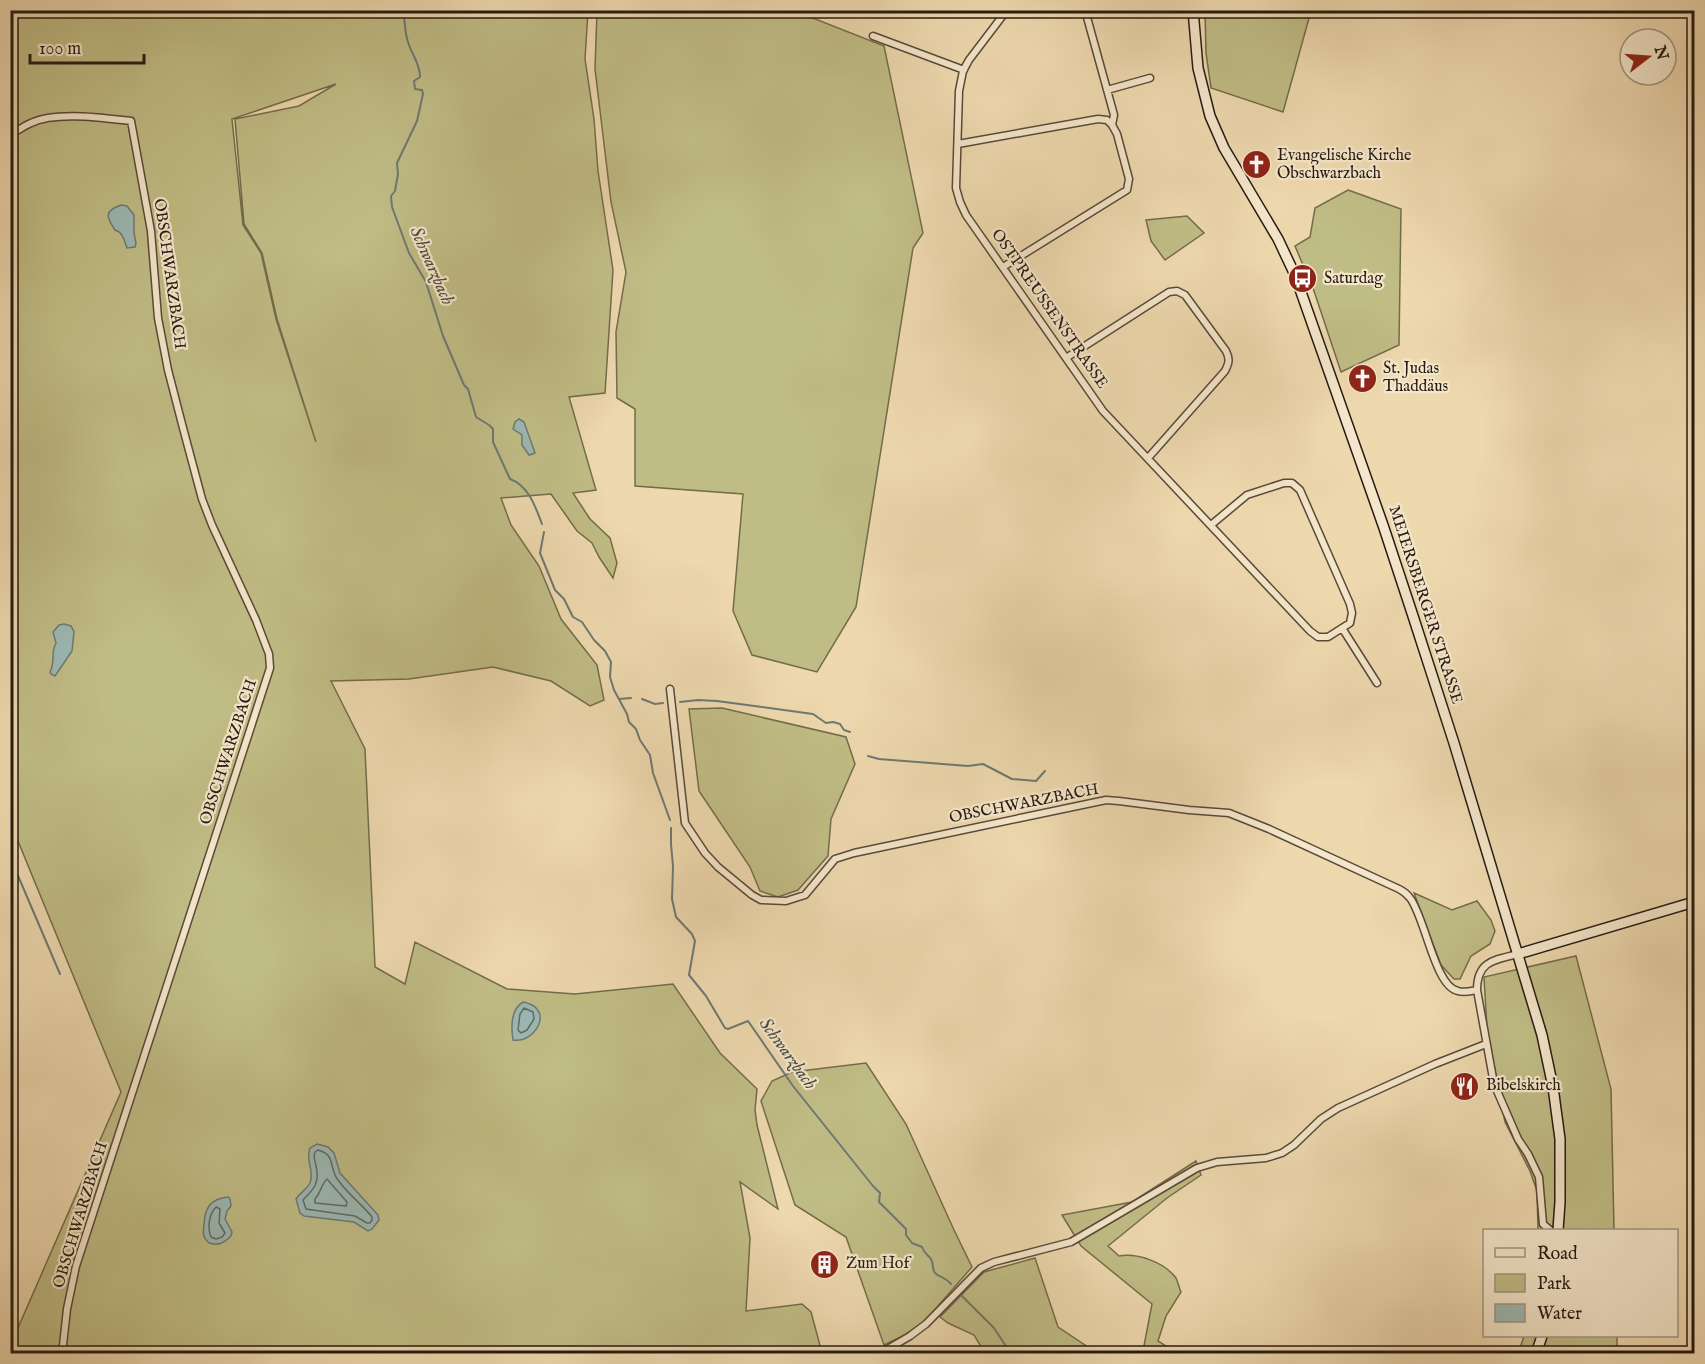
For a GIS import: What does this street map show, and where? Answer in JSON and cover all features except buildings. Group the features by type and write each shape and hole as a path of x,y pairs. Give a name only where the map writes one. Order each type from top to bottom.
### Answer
{"main road":[{"name":"MEIERSBERGER STRASSE","path":"1193,10 1198,68 1210,116 1224,148 1274,232 1295,275 1413,616 1518,954 1544,1044 1557,1110 1560,1139 1558,1229"},
{"path":"1518,954 1695,902"},
{"path":"1536,1353 1541,1337"}],"street":[{"name":"OSTPREUSSENSTRASSE","path":"1007,10 969,60 959,91 956,188 966,215 1103,411 1310,631 1318,637 1328,637 1342,628"},
{"path":"1085,10 1114,115 1112,125"},
{"path":"873,36 964,70"},
{"path":"1107,90 1150,78"},
{"name":"OBSCHWARZBACH","path":"10,135 31,122 53,117 90,117 131,121 151,231 158,318 168,370 202,499 256,620 269,654 270,668 76,1266 67,1309 62,1353"},
{"path":"958,144 1098,119 1107,120 1117,134 1129,179 1126,190 1003,267"},
{"path":"1066,358 1169,292 1177,291 1185,295 1226,351 1229,364 1148,458"},
{"path":"1211,525 1247,495 1284,483 1292,483 1300,490 1350,604 1352,613 1350,623 1342,628 1377,683"},
{"name":"OBSCHWARZBACH","path":"670,689 685,823 705,853 718,867 761,900 786,901 805,895 835,859 854,853 1095,802 1125,801 1189,810 1215,811 1229,813 1269,828 1399,889 1415,906 1443,979 1458,992 1477,990"},
{"path":"1518,954 1484,966 1477,978 1477,990 1494,1084 1518,1139 1539,1177 1543,1224 1549,1229"},
{"path":"879,1353 910,1336 926,1324 981,1268 994,1262 1071,1242 1197,1168 1217,1162 1266,1158 1282,1153 1294,1145 1321,1119 1338,1108 1434,1064 1486,1044"}],"green space":[{"path":"10,11 588,11 585,59 594,119 598,171 613,270 605,393 569,397 596,490 573,493 590,519 610,538 617,563 613,578 592,543 577,531 551,494 501,498 511,525 539,566 561,619 597,665 604,700 590,706 551,681 493,667 409,679 331,681 365,749 375,967 405,984 415,942 507,989 575,994 673,984 720,1053 757,1089 755,1110 757,1125 778,1209 740,1182 750,1238 746,1311 802,1304 811,1312 822,1353 11,1353 11,1344 121,1092 11,824","holes":["336,84 299,106 235,119 244,224 262,253 277,319 316,442 276,319 261,253 243,225 232,119"]},
{"path":"597,11 795,11 884,46 923,233 913,248 856,607 817,672 752,655 733,611 743,494 635,486 635,409 617,398 616,332 626,272 611,202 595,69"},
{"path":"1205,11 1311,11 1283,112 1211,88 1206,53"},
{"path":"1348,190 1401,209 1399,345 1341,372 1314,291 1295,246 1310,237 1315,208"},
{"path":"1187,216 1204,233 1165,260 1151,241 1146,220"},
{"path":"722,708 846,737 855,764 831,819 828,856 798,890 778,897 760,891 750,867 699,791 689,709"},
{"path":"1414,893 1452,910 1477,901 1491,920 1495,931 1490,944 1471,956 1460,979 1454,979 1441,965"},
{"path":"1576,956 1611,1089 1614,1229 1538,1229 1537,1191 1530,1171 1505,1122 1487,1029 1484,977"},
{"path":"866,1063 906,1124 972,1267 925,1321 903,1336 884,1345 846,1237 795,1205 761,1101 772,1081 792,1072"},
{"path":"1196,1161 1201,1175 1167,1198 1108,1246 1119,1256 1142,1257 1158,1263 1171,1272 1177,1280 1181,1292 1166,1316 1158,1341 1175,1353 1149,1353 1143,1351 1152,1304 1081,1246 1062,1215 1132,1202"},
{"path":"1035,1258 1058,1327 1097,1353 985,1353 974,1335 940,1317 984,1272"},
{"path":"1524,1337 1617,1337 1617,1353 1518,1354"}],"water":[{"path":"121,205 127,206 134,215 135,247 127,248 122,234 115,230 108,218 109,212"},
{"path":"519,419 524,422 535,453 529,455 522,445 522,435 513,429 515,422"},
{"path":"59,625 71,626 74,632 72,651 55,676 50,672 56,643 53,632"},
{"path":"523,1002 538,1011 539,1025 528,1037 513,1040 514,1014"},
{"path":"317,1144 328,1147 334,1153 340,1173 378,1215 379,1220 372,1229 368,1231 354,1222 304,1216 300,1213 296,1199 310,1183 309,1153 310,1148"},
{"path":"228,1197 231,1206 225,1219 232,1232 231,1236 221,1243 209,1243 203,1232 207,1209 213,1202"}],"waterway":[{"name":"Schwarzbach","path":"416,10 404,15 406,34 420,72 420,77 414,81 415,89 422,90 423,94 417,121 397,163 398,174 395,191 391,196 392,207 409,253 426,282 443,336 464,385 468,389 476,417 493,429 493,442 510,479 517,482 527,492 542,524"},
{"name":"Schwarzbach","path":"544,532 540,553 555,590 564,599 573,617 582,622 611,662 610,677 614,690 629,722 636,729 650,755 653,773 670,820"},
{"path":"619,699 631,698"},
{"path":"642,699 655,704 663,703"},
{"path":"680,702 717,701 813,714 826,723 840,724 844,730 850,732"},
{"path":"868,756 879,759 968,766 983,764 1012,779 1036,781 1045,771"},
{"name":"Schwarzbach","path":"671,828 672,899 676,917 692,934 695,941 689,975 706,996 725,1028 728,1029 748,1021 793,1086 880,1193 879,1202 906,1229 906,1235 912,1243 922,1247 931,1259 935,1273 951,1284"},
{"path":"10,857 60,974"},
{"name":"Schwarzbach","path":"962,1296 994,1328 1011,1354"}],"place":[{"name":"Evangelische Kirche Obschwarzbach","path":"1256,165"},
{"name":"Saturdag","path":"1303,279"},
{"name":"St. Judas Thaddäus","path":"1362,378"},
{"name":"Bibelskirch","path":"1465,1086"},
{"name":"Zum Hof","path":"825,1264"}]}
